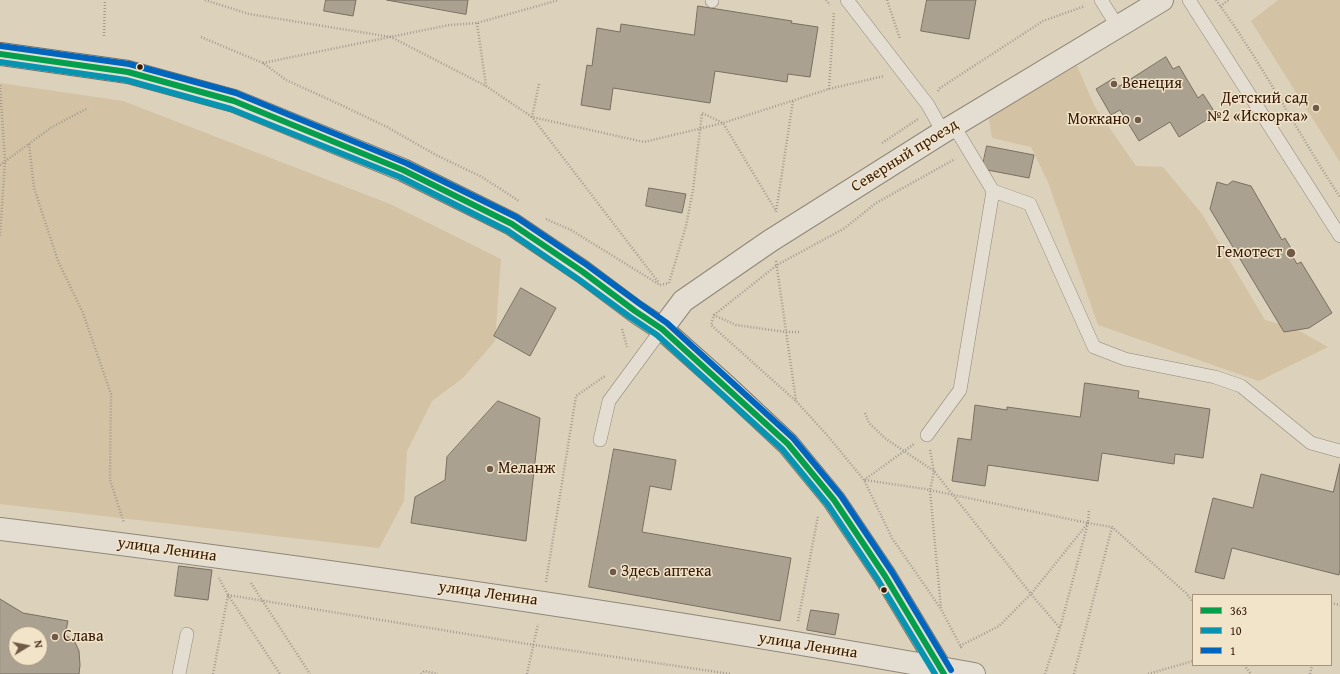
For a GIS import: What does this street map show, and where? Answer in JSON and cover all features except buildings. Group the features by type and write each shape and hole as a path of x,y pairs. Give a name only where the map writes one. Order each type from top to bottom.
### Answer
{"street":[{"name":"Северный проезд","path":"662,329 683,301 770,241 949,129 1162,0"},
{"path":"0,54 128,72 234,101 403,170 512,224 583,272 635,311 662,329 788,444 834,500 885,576 943,671"},
{"name":"улица Ленина","path":"0,529 543,602 794,644 943,671 974,674"}],"lane":[{"path":"847,0 928,105 969,151 994,191 1030,204 1094,347 1125,359 1215,377 1241,386 1311,443 1340,451"},
{"path":"1101,0 1118,27"},
{"path":"1189,0 1340,236"},
{"path":"927,435 960,390 994,191"},
{"path":"600,440 609,401 662,329"},
{"path":"179,674 187,634"}],"path":[{"path":"104,36 105,0"},
{"path":"205,0 249,14 391,37 486,86 532,117 660,285"},
{"path":"263,63 449,25 477,23 559,0"},
{"path":"880,144 919,119 931,98 940,88 1043,21 1101,0"},
{"path":"1216,0 1238,31 1314,159 1340,197"},
{"path":"1220,6 1229,0"},
{"path":"829,89 834,10"},
{"path":"477,23 486,86"},
{"path":"201,37 263,63 286,80 341,105 436,155 482,177 519,202"},
{"path":"532,117 644,142 722,123 829,89 889,74"},
{"path":"532,117 539,84"},
{"path":"0,85 5,162 0,236"},
{"path":"0,165 52,127 88,108"},
{"path":"668,283 686,226 693,190 702,113 722,123 776,211"},
{"path":"29,144 34,188 58,262 83,313 111,394 110,480 119,511"},
{"path":"964,652 941,609 892,538 864,480 827,435 796,402 711,325 714,315 777,265 845,228 876,203 969,151"},
{"path":"770,215 783,207"},
{"path":"544,218 571,230 660,285 674,282"},
{"path":"714,315 736,325 786,332 799,332"},
{"path":"621,326 627,348 624,353"},
{"path":"527,674 543,602 576,396 608,373"},
{"path":"865,413 869,423 886,439 934,471 1060,628"},
{"path":"864,480 927,435 934,471 930,491 941,609"},
{"path":"864,480 952,495 1088,524 1112,527 1186,593 1192,601"},
{"path":"1045,674 1060,628 1088,524 1089,509"},
{"path":"794,644 819,511"},
{"path":"960,646 999,626 1032,594 1088,524"},
{"path":"1074,674 1112,527"},
{"path":"206,556 228,595 280,674"},
{"path":"236,560 310,674"},
{"path":"228,595 534,645 731,674"},
{"path":"213,674 228,595"},
{"path":"1148,674 1192,661"},
{"path":"1245,666 1251,674"},
{"path":"421,674 424,671 438,674"}],"shaded area":[{"name":"Детcкий сад №2 «Искорка»","path":"1278,0 1340,0 1340,162 1251,21"},
{"path":"1077,66 1095,107 1136,166 1163,167 1202,214 1265,320 1294,328 1328,347 1259,381 1098,325 1048,182 1031,147 992,138 988,114"},
{"path":"0,83 123,101 390,204 501,259 495,341 463,378 432,401 407,451 404,501 379,548 0,504"}],"transit line":[{"name":"1","path":"1,46 129,64 236,93 406,163 516,217 587,265 667,323 793,438 841,496 892,572 951,670"},
{"name":"363","path":"0,54 128,72 234,101 403,170 512,224 583,272 635,311 662,329 788,444 834,500 885,576 944,674"},
{"name":"10","path":"0,62 126,80 231,109 400,177 508,231 657,335 782,449 828,505 878,580 935,674"}],"place":[{"name":"Венеция","path":"1114,84"},
{"name":"Детcкий сад №2 «Искорка»","path":"1316,108"},
{"name":"Моккано","path":"1138,120"},
{"name":"Гемотест","path":"1291,253"},
{"name":"Меланж","path":"490,469"},
{"name":"Здесь аптека","path":"613,572"},
{"name":"Слава","path":"55,637"}]}
